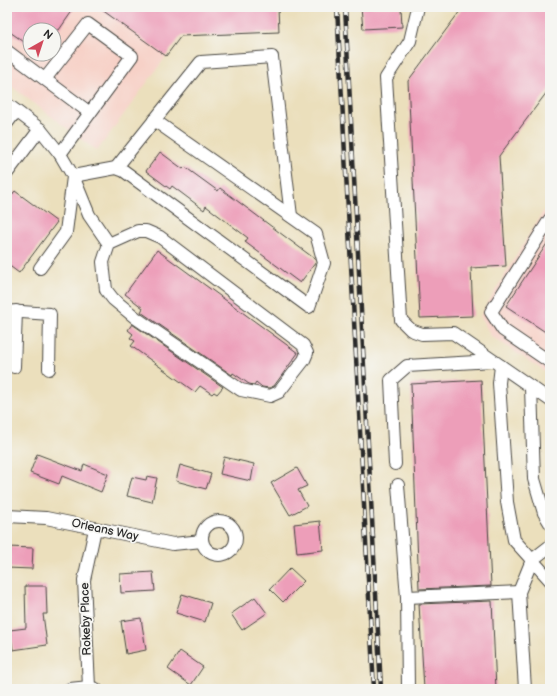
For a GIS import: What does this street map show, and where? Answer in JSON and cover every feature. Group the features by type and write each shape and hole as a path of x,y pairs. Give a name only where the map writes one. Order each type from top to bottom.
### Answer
{"street":[{"path":"418,7 410,41 386,78 401,320 411,330 422,334 452,332 550,400"},
{"path":"46,79 88,24 132,56 60,154"},
{"path":"7,51 90,113"},
{"path":"116,168 201,62 272,57 291,216"},
{"path":"7,123 11,108 40,129 60,154 73,176 89,215 108,244 103,262 106,290 136,318 241,390 270,396 279,392 304,360 307,353 303,345 160,237 146,231 138,231 108,244"},
{"path":"73,176 116,168 124,171 309,307 324,263 316,234 154,120"},
{"path":"7,173 40,129"},
{"path":"40,268 66,232 73,176"},
{"path":"550,219 491,312 503,330 550,362"},
{"path":"14,367 11,311 50,314 49,369"},
{"path":"395,464 391,380 407,366 497,363"},
{"path":"497,363 507,502 514,540 550,580"},
{"path":"531,387 534,479 544,513 550,523"},
{"path":"398,485 407,597 408,689"},
{"name":"Orleans Way","path":"7,516 46,518 173,544 202,541"},
{"name":"Rokeby Place","path":"92,688 84,580 95,529"},
{"path":"525,689 519,592 532,560 550,546"},
{"path":"407,597 519,592"},
{"path":"70,689 92,688"}],"shaded area":[{"path":"7,7 278,7 279,32 181,36 97,151 7,83"},
{"path":"550,202 550,375 491,336 480,316"}],"building":[{"path":"7,7 75,7 62,26 62,22 22,22 22,40 7,30"},
{"path":"98,7 278,7 279,32 181,36 166,56"},
{"path":"361,7 401,7 402,27 363,29"},
{"path":"463,7 543,7 550,12 550,88 499,156 506,266 471,268 473,316 420,318 408,81"},
{"path":"160,152 183,169 185,167 218,191 220,188 315,259 316,262 300,283 245,242 248,238 206,206 204,210 172,186 170,189 146,171"},
{"path":"15,191 57,222 19,273 7,264 7,201"},
{"path":"550,239 550,335 506,306"},
{"path":"157,250 298,353 274,386 269,388 262,387 256,382 254,385 249,384 233,373 232,375 141,312 143,308 125,294"},
{"path":"132,324 223,387 217,394 214,392 212,394 200,386 195,392 131,346 135,341 130,338 133,334 128,330"},
{"path":"481,380 491,586 419,589 411,384"},
{"path":"37,454 82,471 84,464 108,474 101,492 62,476 59,484 30,473"},
{"path":"224,457 254,464 251,481 220,474"},
{"path":"180,465 211,474 206,489 176,481"},
{"path":"297,468 307,486 298,490 307,506 290,515 271,483"},
{"path":"147,476 157,478 152,502 127,496 132,477 146,480"},
{"path":"320,521 323,550 297,553 294,524"},
{"path":"8,547 33,548 32,569 7,568"},
{"path":"290,568 304,581 283,602 270,589"},
{"path":"153,572 155,591 121,593 120,574"},
{"path":"25,586 46,586 47,614 43,614 47,645 13,650 10,630 26,628"},
{"path":"182,594 211,603 205,622 176,613"},
{"path":"255,597 267,613 242,630 231,614"},
{"path":"492,601 496,689 424,689 419,604"},
{"path":"141,618 146,650 126,654 121,621"},
{"path":"180,651 203,667 191,685 168,669"}],"railway":[{"path":"337,7 374,689"},
{"path":"345,7 381,689"}]}
